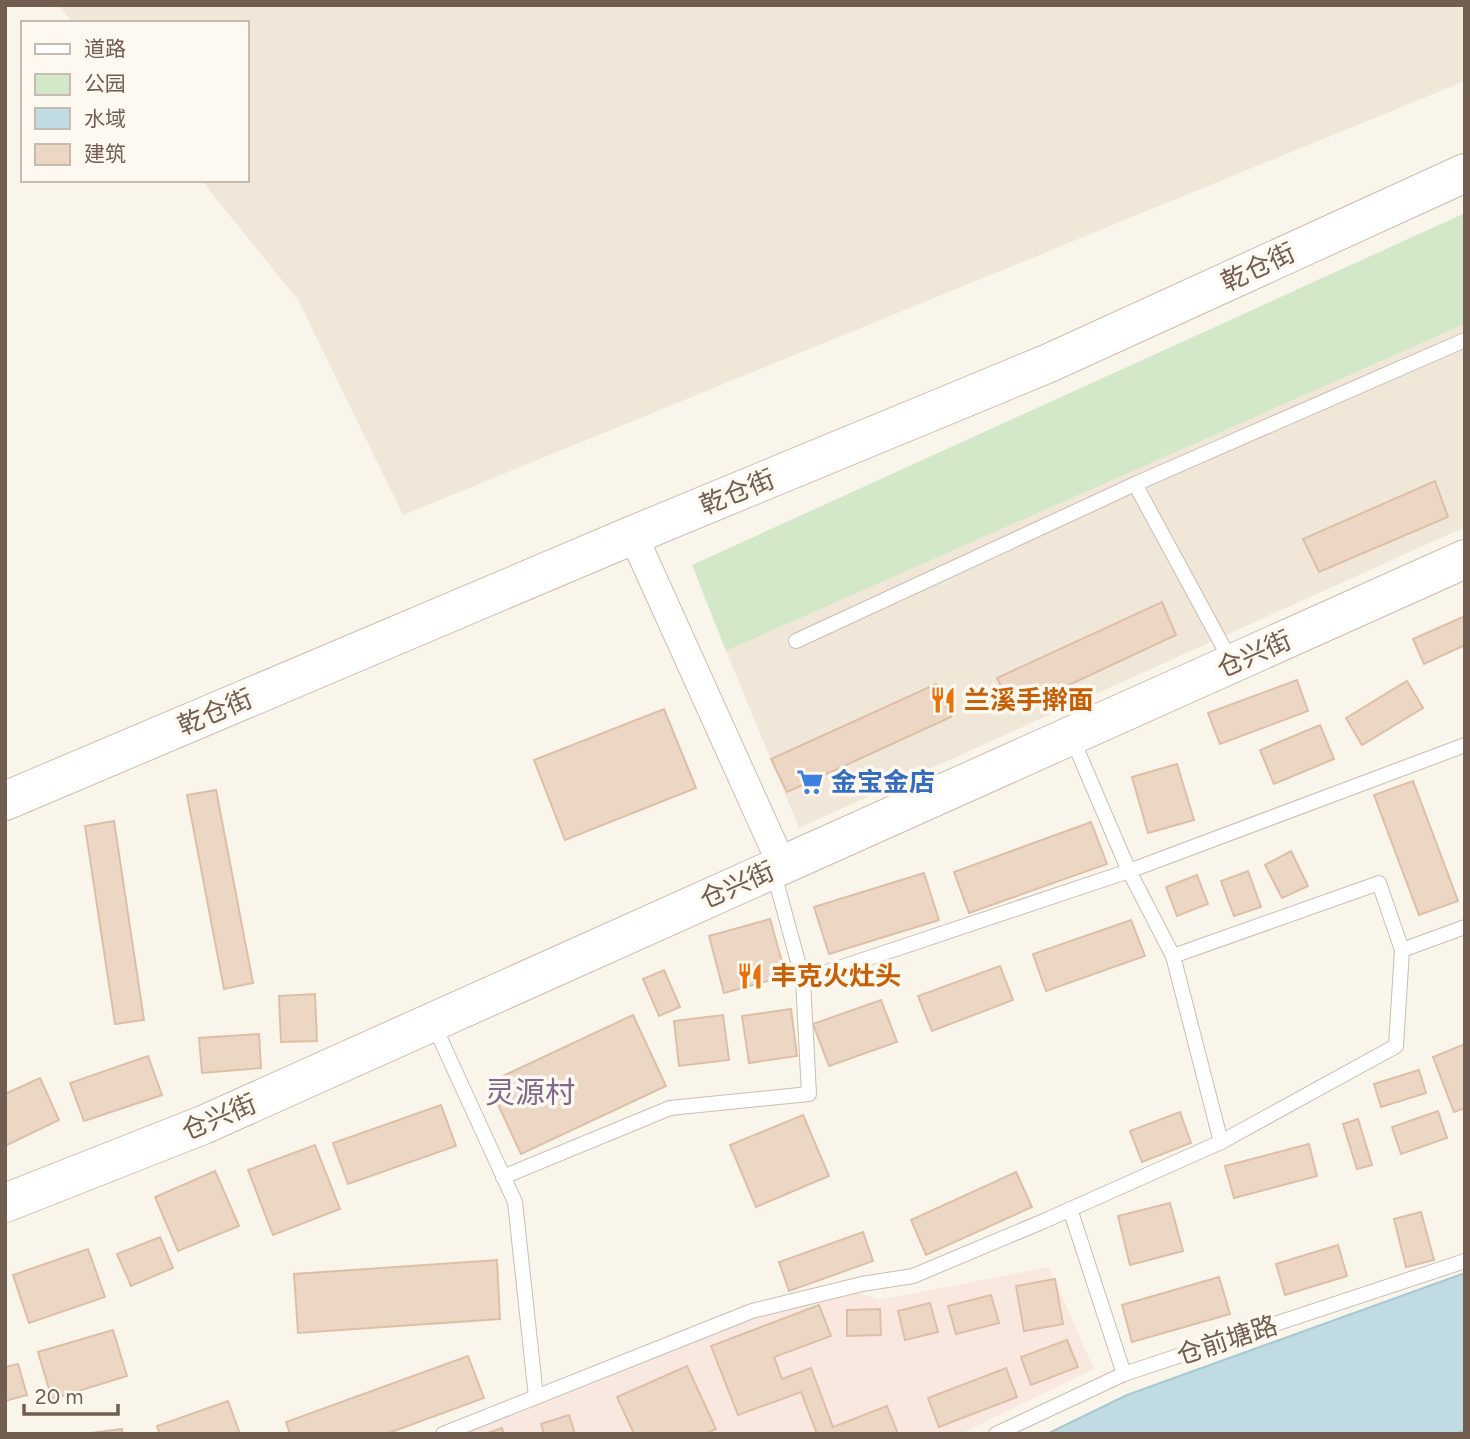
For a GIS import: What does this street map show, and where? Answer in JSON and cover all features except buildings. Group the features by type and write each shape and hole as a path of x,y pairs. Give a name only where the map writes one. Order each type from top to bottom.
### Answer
{"street":[{"name":"乾仓街","path":"5,802 633,535 1049,363 1465,173"},
{"path":"633,535 777,867"},
{"name":"仓兴街","path":"5,1203 204,1125 1465,559"}],"lane":[{"path":"796,640 1135,484 1465,340"},
{"path":"1135,484 1233,663"},
{"path":"1071,736 1129,871 1172,956 1221,1142"},
{"path":"803,980 1129,871 1465,745"},
{"path":"503,1177 670,1108 809,1094 803,980 777,867"},
{"path":"443,1434 752,1311 862,1284 913,1276 1221,1142 1396,1046 1402,950 1379,883 1172,956"},
{"path":"1402,950 1465,927"},
{"path":"432,1022 515,1202 536,1397"},
{"path":"1070,1209 1124,1374"},
{"name":"仓前塘路","path":"996,1434 1124,1374 1465,1261"}],"shaded area":[{"path":"57,5 1465,5 1465,81 403,515 298,300 203,182 248,182 248,21 72,21"},
{"path":"1465,324 1465,527 799,828 726,651"},
{"path":"1049,1267 1094,1369 960,1434 435,1434 805,1300 854,1291 879,1300"}],"green space":[{"path":"1465,213 1465,324 726,651 692,565"}],"water":[{"path":"1465,1273 1465,1430 1455,1434 1047,1434 1127,1395"}],"place":[{"name":"兰溪手擀面","path":"943,700"},
{"name":"金宝金店","path":"810,782"},
{"name":"丰克火灶头","path":"750,976"}],"district":[{"name":"灵源村","path":"530,1093"}]}
